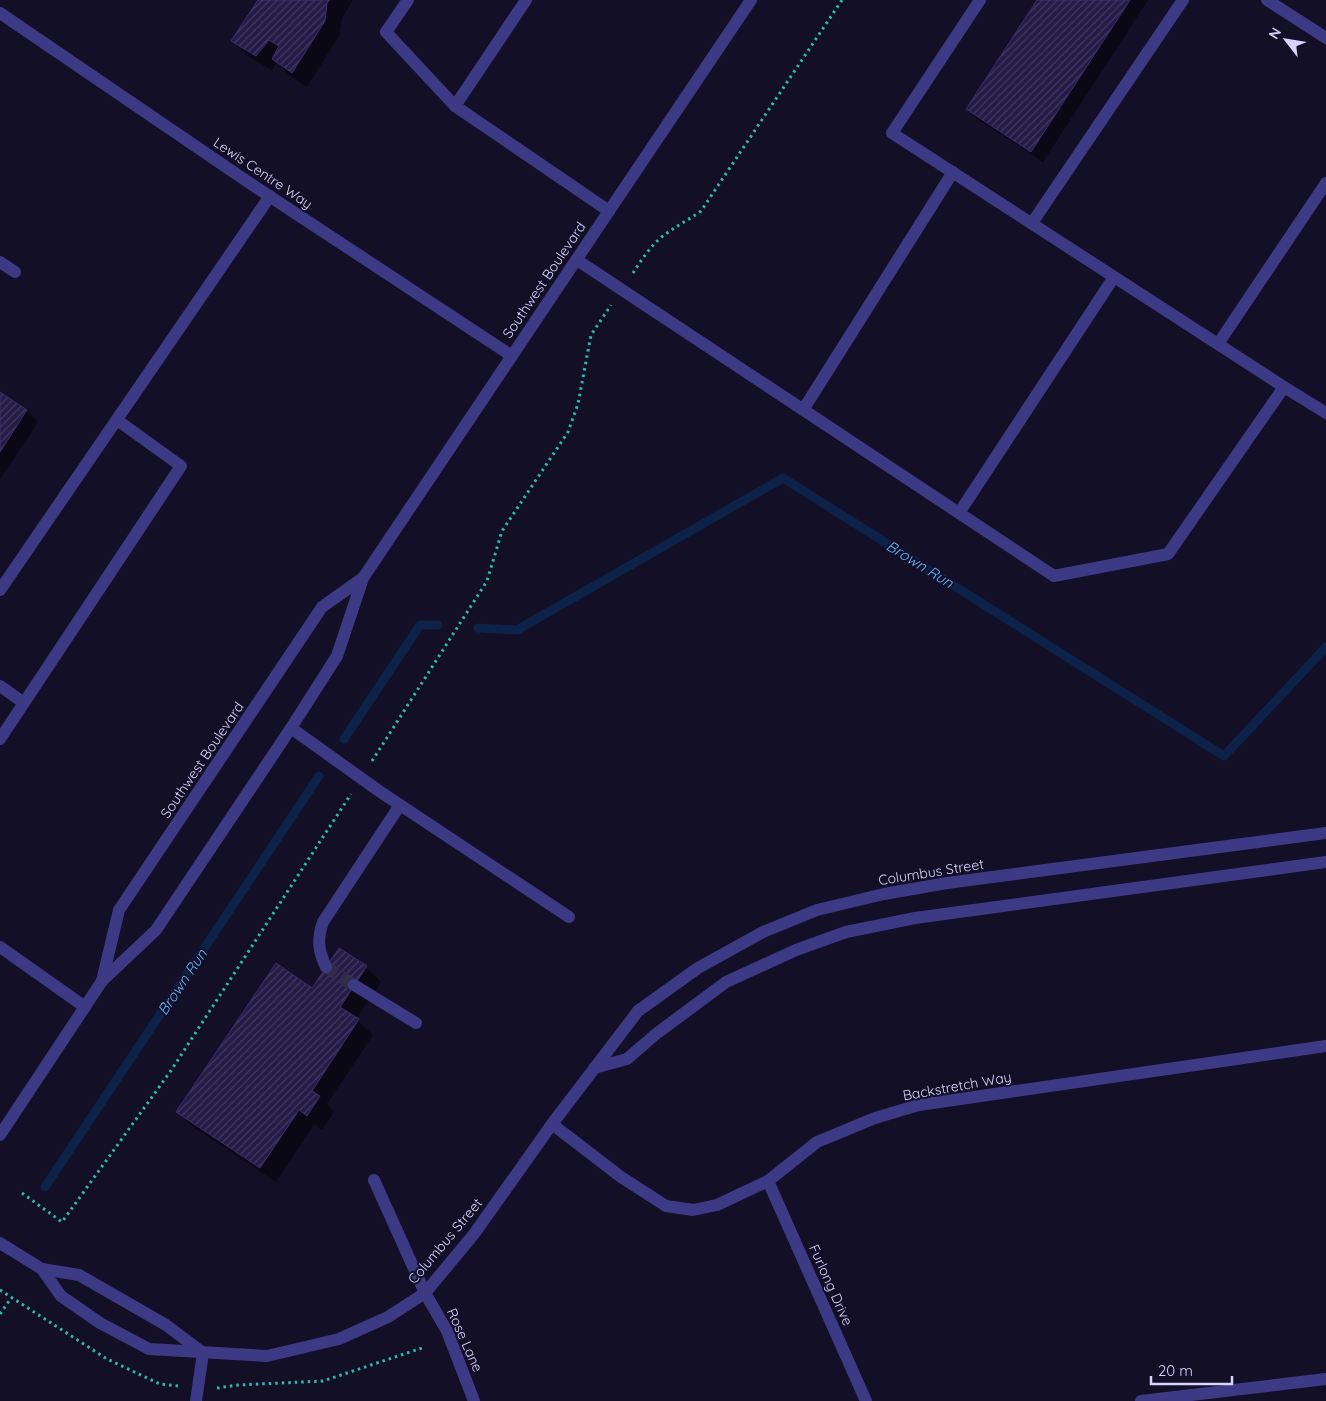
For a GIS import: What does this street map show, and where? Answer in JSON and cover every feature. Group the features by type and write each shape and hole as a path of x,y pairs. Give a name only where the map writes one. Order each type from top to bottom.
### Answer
{"street":[{"path":"408,0 386,32 455,106 609,211"},
{"path":"455,106 526,0"},
{"name":"Southwest Boulevard","path":"0,1135 102,981 156,930 291,728 337,656 363,578 752,0"},
{"path":"980,0 892,133 1326,413"},
{"path":"1032,223 1183,0"},
{"path":"1267,0 1326,38"},
{"name":"Lewis Centre Way","path":"0,13 270,196 512,356"},
{"path":"803,410 953,172"},
{"path":"1218,344 1326,183"},
{"path":"0,590 270,196"},
{"path":"577,260 1054,576 1168,554 1284,387"},
{"path":"0,262 14,272"},
{"path":"959,513 1114,277"},
{"path":"0,739 181,466 117,420"},
{"name":"Southwest Boulevard","path":"102,981 119,910 322,607 363,578"},
{"path":"0,686 24,703"},
{"path":"291,728 360,778 570,917"},
{"path":"326,967 319,946 319,933 323,922 400,805"},
{"name":"Columbus Street","path":"42,1269 61,1296 100,1323 149,1349 267,1356 340,1339 388,1317 425,1293 474,1234 552,1124 638,1011 691,973 763,932 817,910 884,894 947,883 1326,833"},
{"path":"594,1068 627,1059 656,1034 726,982 796,950 846,932 915,918 1326,862"},
{"path":"0,947 85,1007"},
{"path":"354,984 416,1023"},
{"name":"Backstretch Way","path":"552,1124 621,1177 666,1206 693,1210 717,1205 768,1180 817,1142 875,1118 919,1105 1326,1046"},
{"name":"Rose Lane","path":"374,1180 425,1293 447,1331 474,1401"},
{"name":"Furlong Drive","path":"768,1180 866,1401"},
{"name":"Columbus Street","path":"0,1243 42,1269 79,1275 166,1325 203,1352"},
{"path":"196,1401 203,1352"},
{"path":"1140,1401 1326,1379"}],"path":[{"path":"22,1193 62,1222 170,1072 487,581 502,531 568,432 578,404 591,336 602,317 622,290 643,256 666,234 701,211 842,0"},
{"path":"0,1314 11,1298"}],"building":[{"path":"258,0 330,0 327,3 325,21 292,73 272,59 279,46 269,40 256,56 231,41"},
{"path":"1037,0 1130,0 1031,152 966,109"},
{"path":"0,392 27,410 0,452"},
{"path":"339,948 367,966 340,1007 359,1019 312,1091 320,1096 307,1116 299,1110 260,1168 176,1112 276,963 312,988"}],"waterway":[{"name":"Brown Run","path":"478,628 517,630 783,478 1224,756 1326,647"},
{"name":"Brown Run","path":"344,739 420,625 438,625"},
{"name":"Brown Run","path":"45,1187 319,776"}],"tunnel":[{"path":"326,967 354,985"}]}
